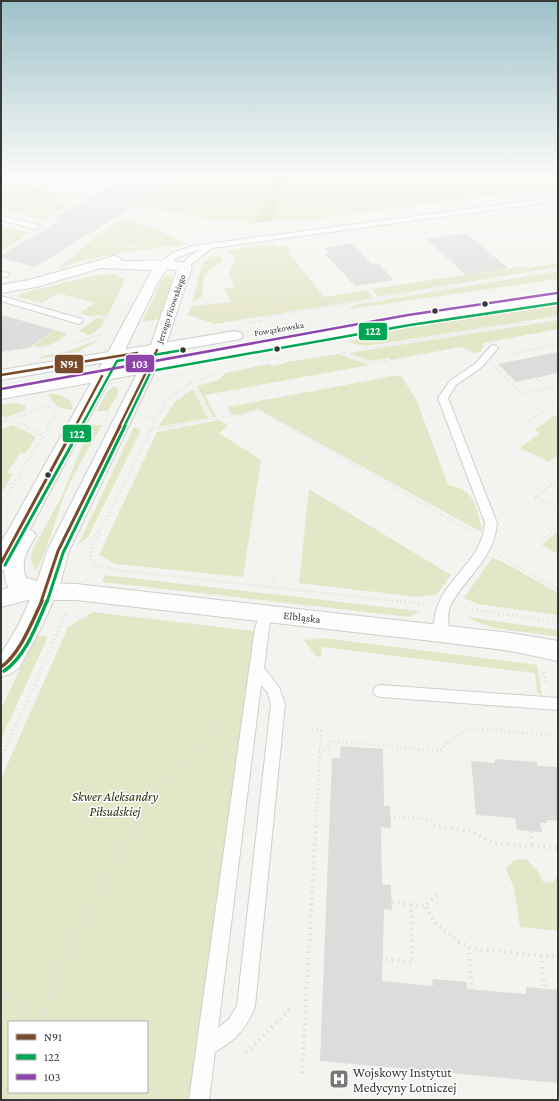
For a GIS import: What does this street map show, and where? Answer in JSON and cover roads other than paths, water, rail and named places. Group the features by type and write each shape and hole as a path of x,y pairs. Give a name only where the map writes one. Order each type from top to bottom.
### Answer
{"street":[{"name":"Jerzego Ficowskiego","path":"1,667 10,661 30,626 46,591 58,551 157,350 185,267 163,264 146,266 100,264 31,284 2,287"},
{"path":"1,563 114,356 153,278 163,264"},
{"name":"Powązkowska","path":"1,375 157,350 395,308 558,285"},
{"name":"Powązkowska","path":"1,394 409,320 558,298"},
{"path":"31,507 26,534 15,552 11,568 18,585 46,591"},
{"path":"1,598 14,593 46,591"},
{"name":"Elbląska","path":"46,591 76,592 441,633 511,642 558,651"}],"lane":[{"path":"163,264 184,251 193,248 209,248 259,239 342,228"},
{"path":"185,267 194,257 209,248"},
{"path":"2,287 79,321"},
{"path":"441,633 443,608 486,546 492,531 491,523 443,398 453,383 479,365 494,348"},
{"path":"199,1100 266,613"},
{"path":"206,1046 234,1028 242,1019 246,1006 278,704 274,691 257,670"},
{"path":"380,691 558,704"}],"place":[{"name":"Wojskowy Instytut Medycyny Lotniczej","path":"339,1079"}],"park label":[{"name":"Skwer Aleksandry Piłsudskiej","path":"115,804"}]}
